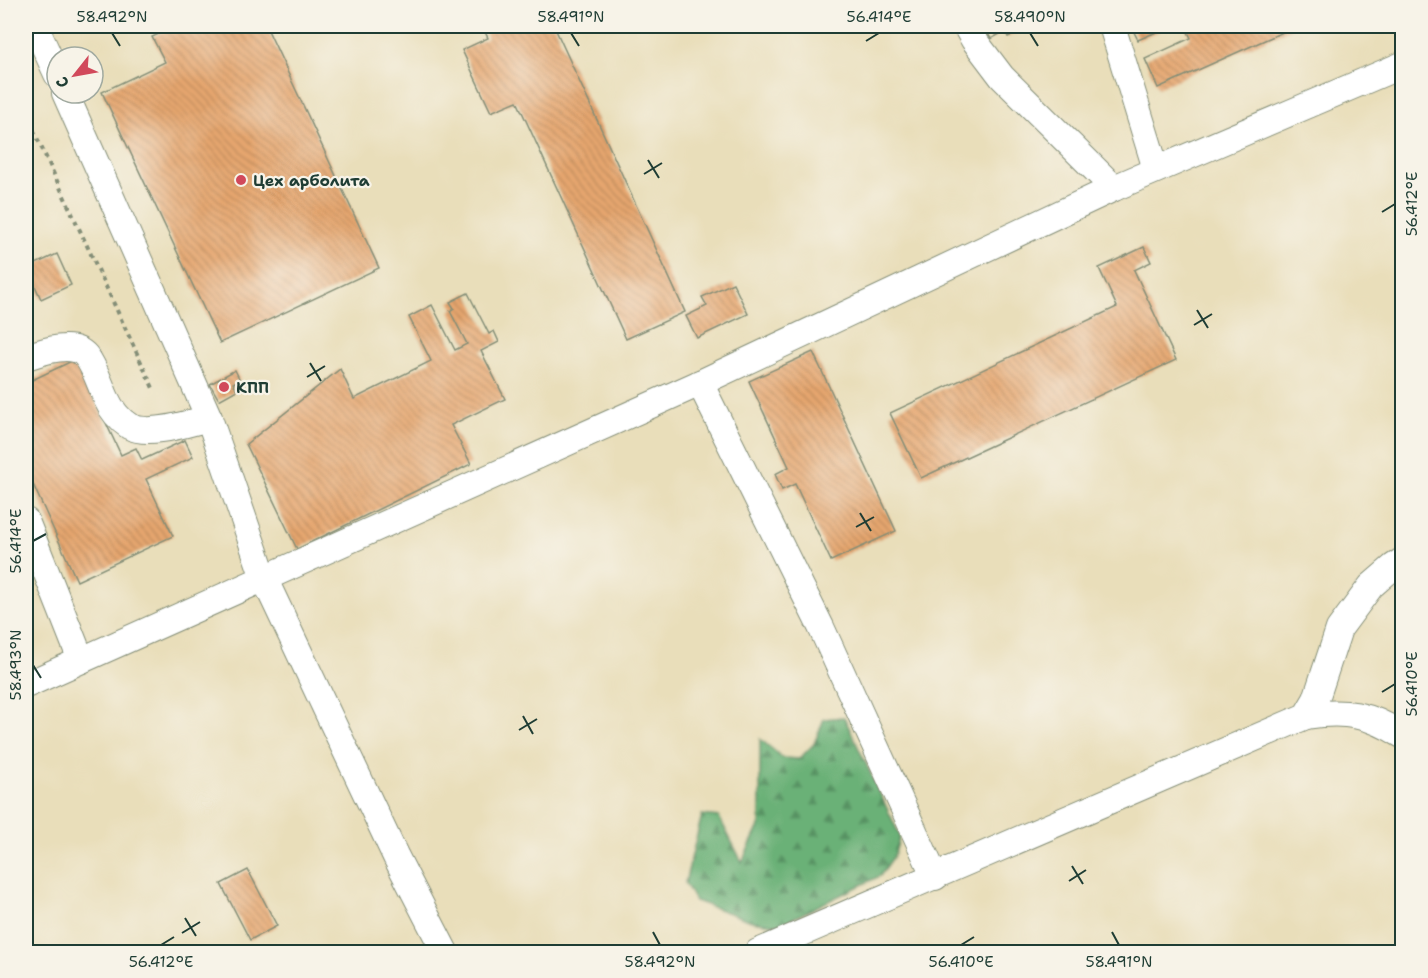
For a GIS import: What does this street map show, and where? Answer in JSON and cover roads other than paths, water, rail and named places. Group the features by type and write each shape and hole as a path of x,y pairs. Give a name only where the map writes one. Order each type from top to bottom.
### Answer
{"lane":[{"path":"35,26 45,48"},
{"path":"966,26 1002,77 1114,188"},
{"path":"1113,26 1156,169"},
{"path":"26,685 700,383 1156,169 1402,66"},
{"path":"70,105 209,418 264,578 396,857 446,952"},
{"path":"26,357 51,349 77,349 86,356 113,412 129,426 148,430 209,418"},
{"path":"700,383 821,627 935,877"},
{"path":"26,521 81,660"},
{"path":"1306,716 1316,699 1339,629 1371,586 1402,561"},
{"path":"758,952 1306,716 1331,712 1349,714 1371,719 1402,735"}],"place":[{"name":"Цех арболита","path":"241,180"},
{"name":"КПП","path":"224,387"}]}
